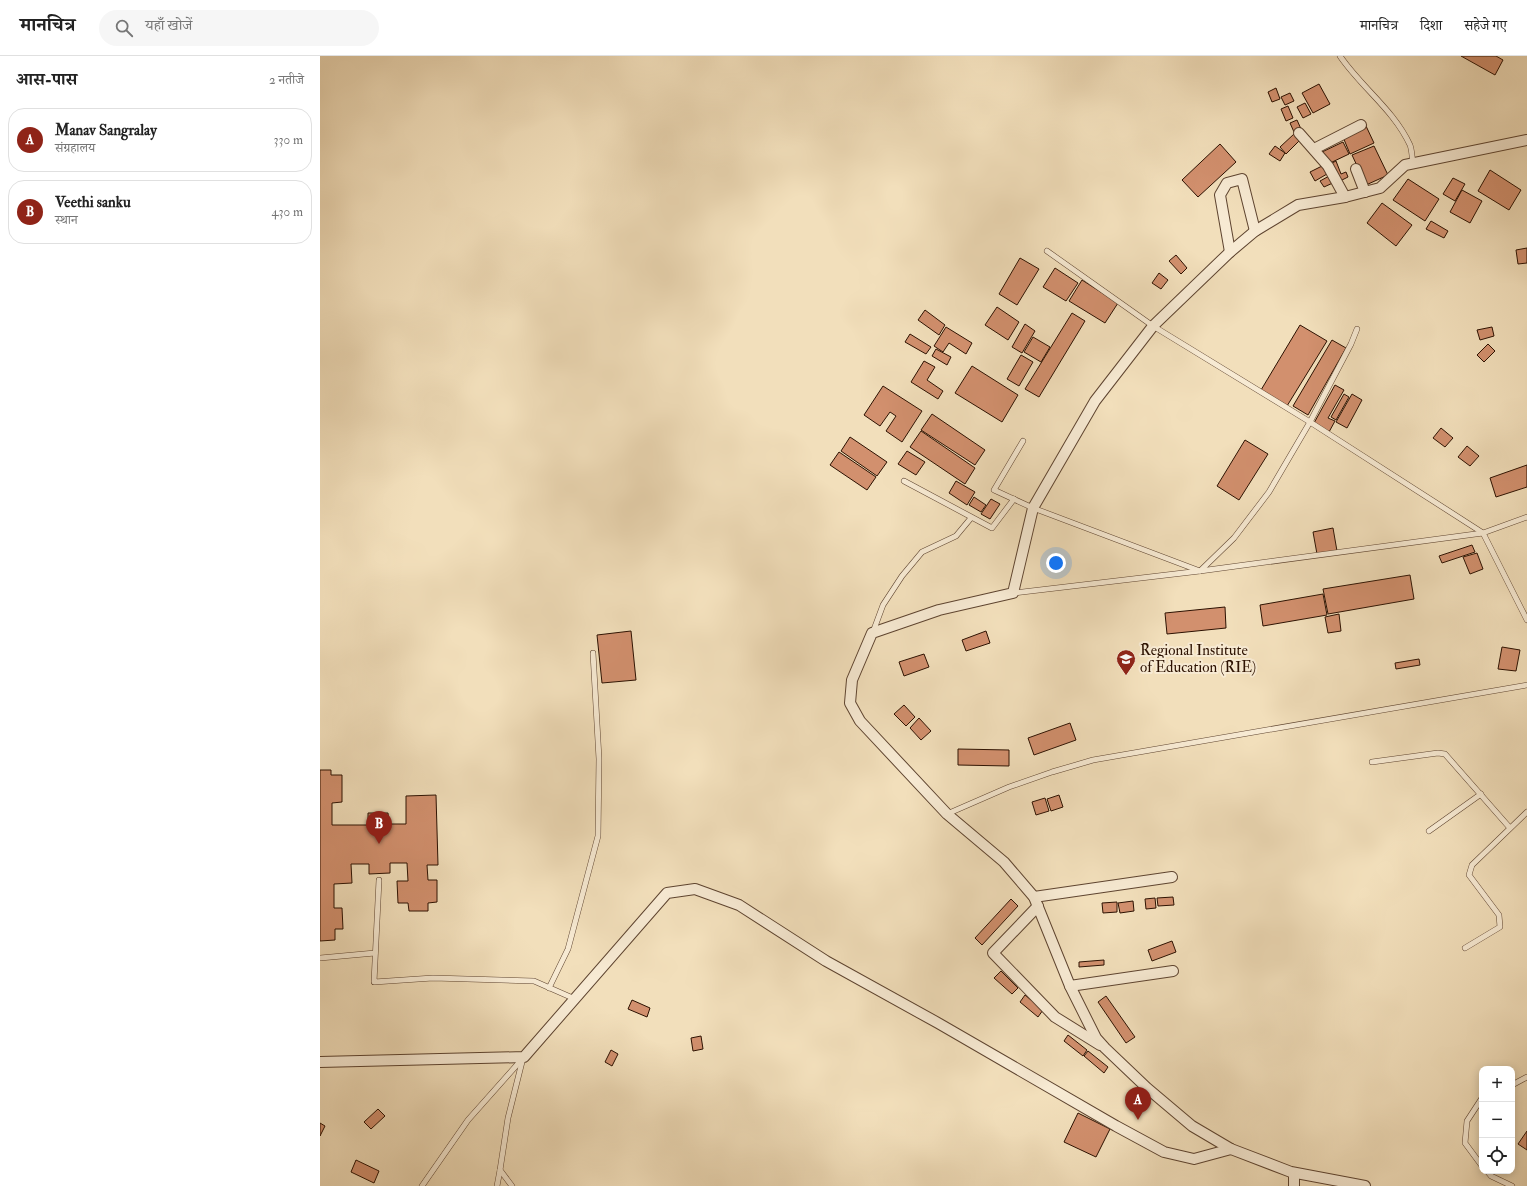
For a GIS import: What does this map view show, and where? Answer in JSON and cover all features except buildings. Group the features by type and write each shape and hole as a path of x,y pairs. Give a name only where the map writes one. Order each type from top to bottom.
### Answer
{"street":[{"path":"1314,149 1361,125"},
{"path":"1299,133 1328,166 1346,197"},
{"path":"1364,1186 1294,1173 1231,1149 1192,1126 1147,1088 1105,1048 1096,1038 1070,986 1036,902 1004,862 946,814 860,721 850,703 852,680 872,633 939,610 1013,593 1033,508 1094,401 1153,326 1230,252 1255,231 1298,205 1346,197 1380,188 1405,165 1527,140"},
{"path":"1356,169 1365,192"},
{"path":"1230,252 1220,195 1227,183 1242,179 1255,231"},
{"path":"1105,1048 1055,1017 993,953 1036,902 1172,877"},
{"path":"320,1062 524,1057 667,893 695,889 739,905 826,961 1164,1152 1194,1159 1231,1149"},
{"path":"1070,986 1173,972"},
{"path":"1294,1173 1294,1186"}],"lane":[{"path":"1340,56 1351,72 1376,98 1397,124 1411,146 1413,163"},
{"path":"1047,251 1153,326 1310,422 1483,533 1527,620"},
{"path":"1200,572 1234,538 1269,492 1310,422 1351,344 1357,329"},
{"path":"1023,441 994,490 1033,508 1200,572"},
{"path":"904,481 992,528 1014,499"},
{"path":"872,633 887,600 902,576 922,552 956,536 972,518"},
{"path":"1013,593 1200,572 1483,533 1527,518"},
{"path":"549,988 568,949 598,836 599,758 593,653"},
{"path":"946,814 1009,787 1093,760 1527,685"},
{"path":"1372,762 1438,753 1445,754 1510,828"},
{"path":"1429,830 1481,794"},
{"path":"1465,948 1500,927 1499,915 1469,874 1472,865 1527,812"},
{"path":"379,880 374,982 433,978 534,981 575,998"},
{"path":"320,958 375,953"},
{"path":"497,1186 508,1118 524,1057"},
{"path":"422,1186 468,1120 524,1057"},
{"path":"1515,1083 1527,1077"},
{"path":"1479,1102 1467,1121 1465,1143 1479,1162"},
{"path":"500,1170 512,1186"},
{"path":"1489,1174 1512,1186"}],"place":[{"name":"Regional Institute of Education (RIE)","path":"1126,676"},
{"name":"Veethi sanku","path":"379,844"},
{"name":"Manav Sangralay","path":"1138,1120"}]}
